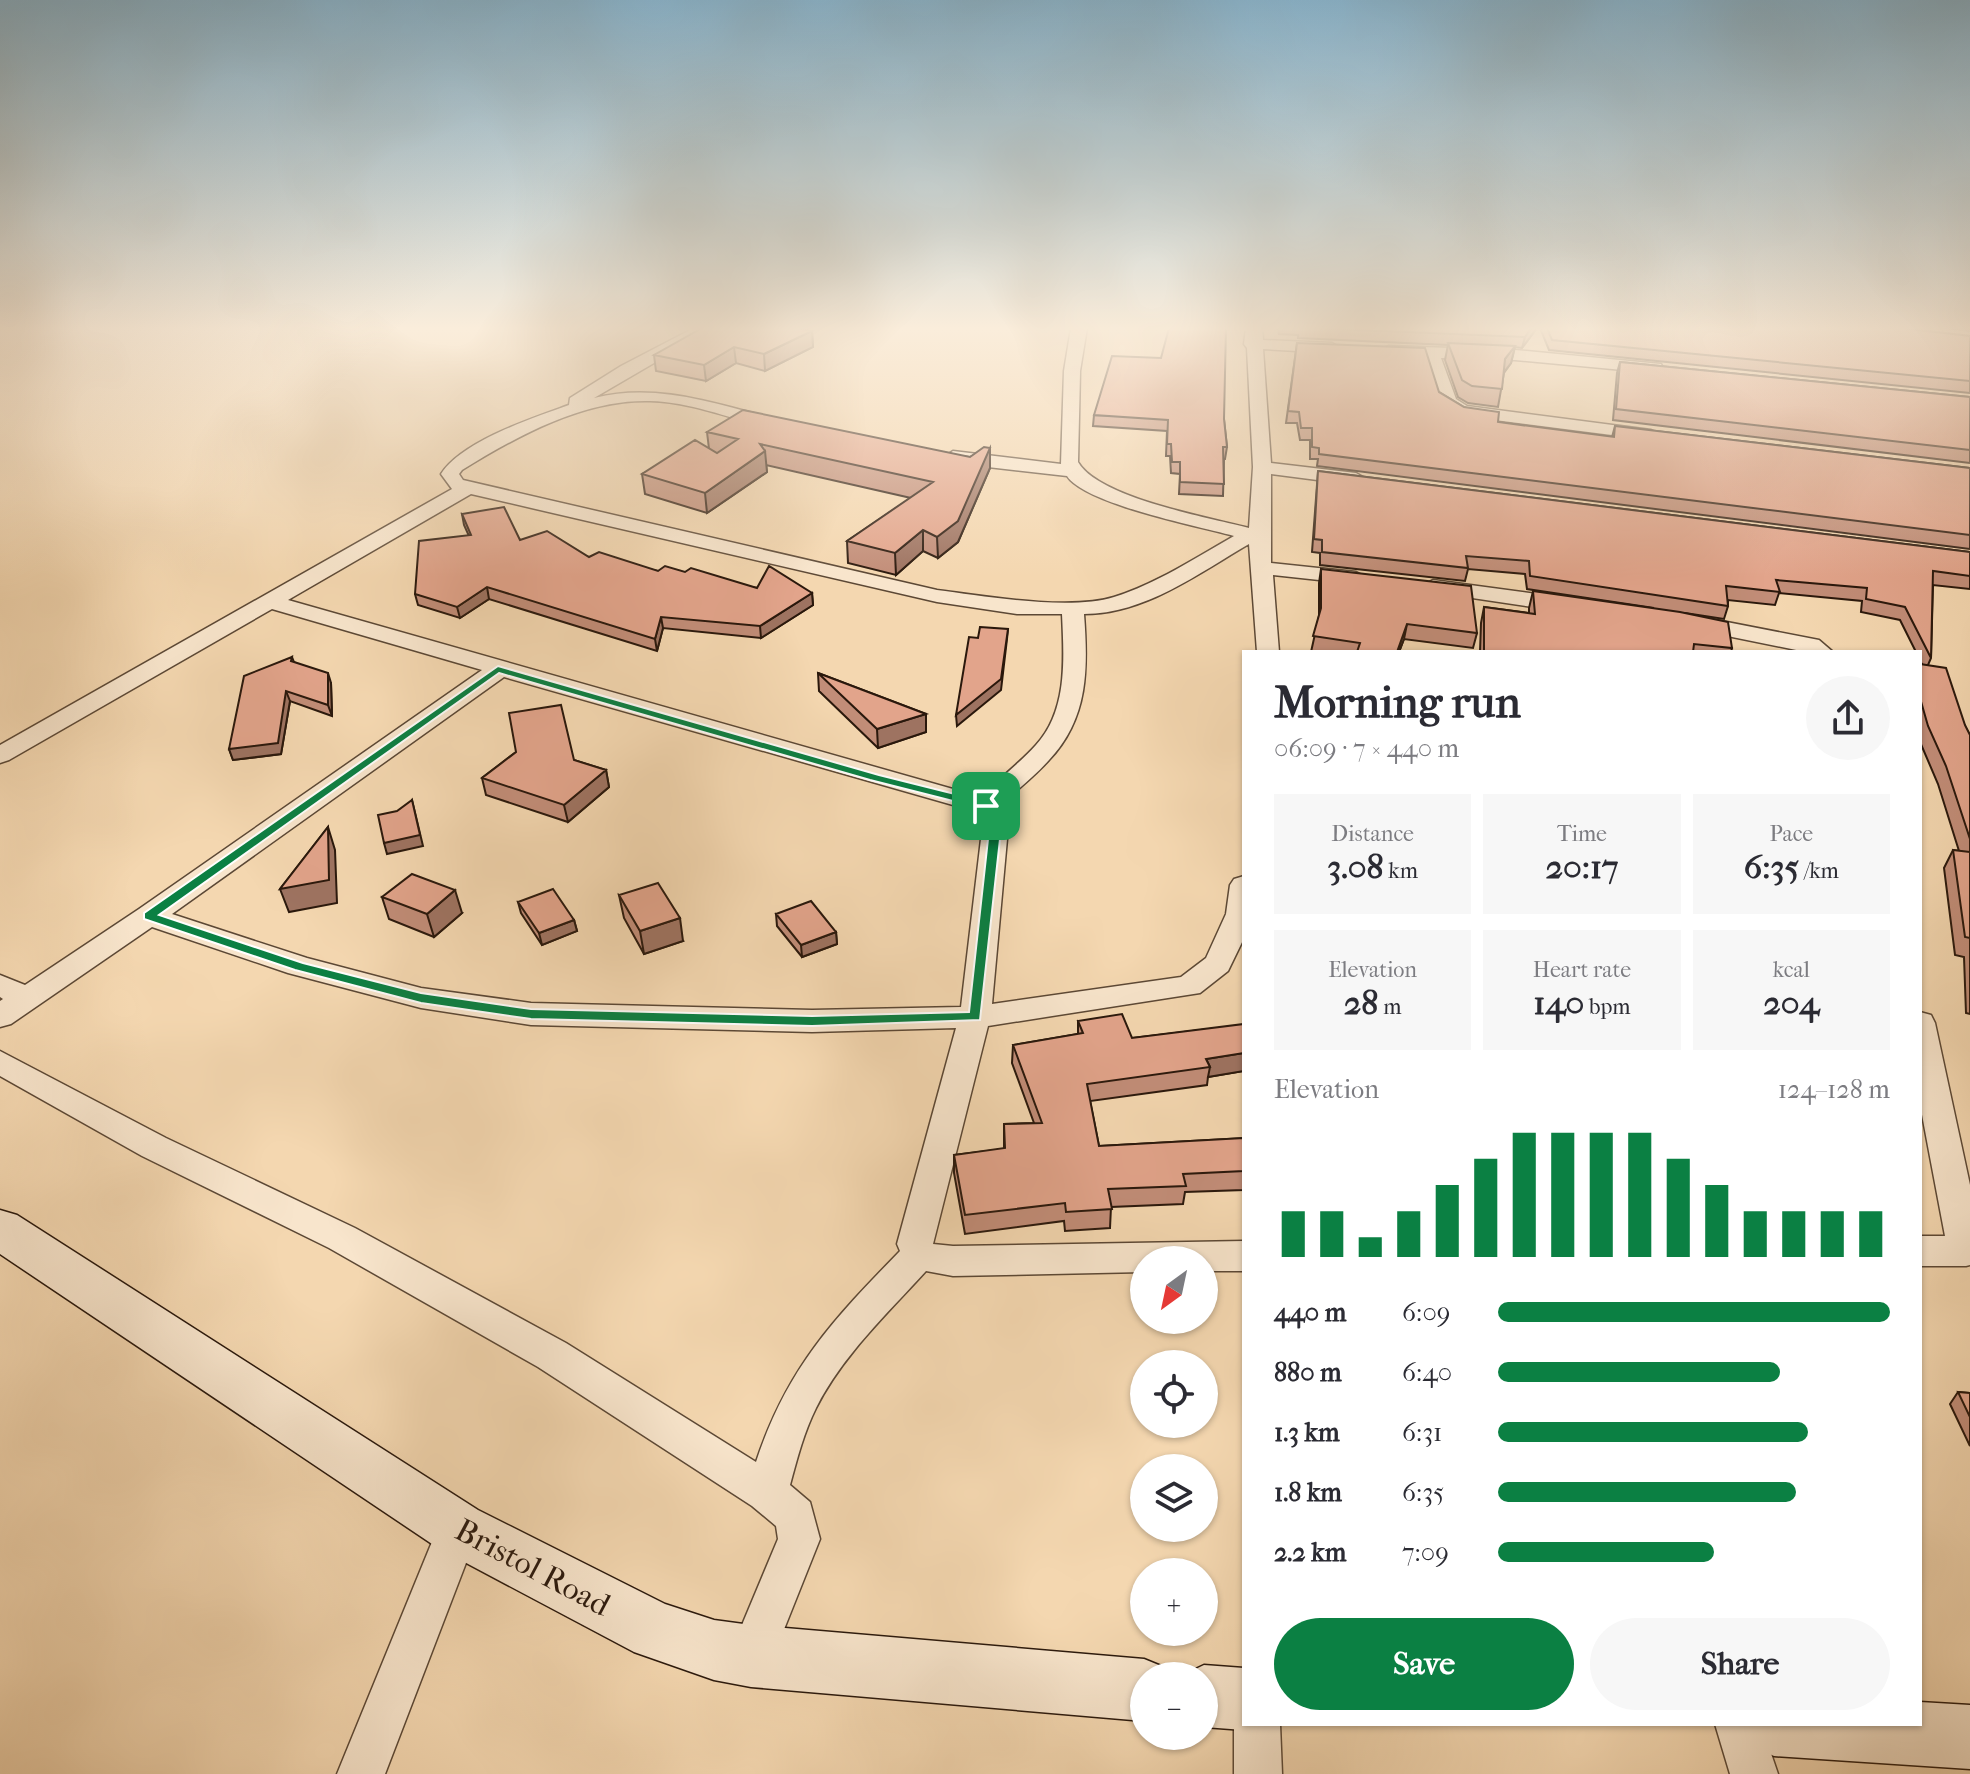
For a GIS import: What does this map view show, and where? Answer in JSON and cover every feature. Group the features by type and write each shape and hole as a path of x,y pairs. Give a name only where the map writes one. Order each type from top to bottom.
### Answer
{"street":[{"path":"573,411 515,433 455,466 450,474 452,479 468,488 937,596 1017,607 1108,605 1139,596 1255,536"},
{"path":"717,411 786,426"},
{"path":"1071,411 1069,462 1078,478 1104,494 1255,536"},
{"path":"1258,411 1262,467 1255,536 1263,568 1268,650"},
{"path":"1462,411 1662,437"},
{"path":"931,453 1074,471"},
{"path":"1262,467 1372,481"},
{"path":"0,755 468,488"},
{"path":"1263,568 1378,580"},
{"path":"1407,583 1591,608"},
{"path":"272,602 498,670 986,806"},
{"path":"986,806 1052,742 1065,720 1073,693 1075,667 1073,607"},
{"path":"1668,619 1797,642 1817,650"},
{"path":"0,1016 14,991 149,916 498,670"},
{"path":"986,806 994,839 975,1017 915,1244 920,1254 936,1260 953,1261 1242,1256"},
{"path":"149,916 299,966 421,998 531,1014 812,1021 975,1017 1189,986 1218,964 1240,914 1242,900"},
{"path":"1922,1032 1968,1250 1922,1251"},
{"path":"0,1062 154,1147 342,1238 539,1348 767,1492 795,1516 799,1539 751,1656"},
{"name":"Bristol Road","path":"0,1229 458,1529 655,1631 714,1650 751,1656 1130,1689"},
{"path":"767,1492 784,1438 807,1386 860,1318 920,1254"},
{"path":"361,1774 458,1529"},
{"path":"1218,1697 1242,1699"},
{"path":"1257,1726 1258,1774"},
{"path":"1739,1726 1754,1774"},
{"path":"1804,1726 1970,1737"}],"building":[{"path":"747,411 970,457 984,447 990,448 958,521 937,537 923,530 895,553 847,541 933,482 760,444 765,451 705,493 642,474 695,440 717,453 738,439 707,432"},
{"path":"1095,411 1224,411 1227,447 1223,447 1224,484 1180,482 1180,462 1172,462 1171,444 1167,444 1168,420 1094,415"},
{"path":"1288,411 1491,411 1499,412 1498,422 1614,437 1615,426 1970,468 1970,535 1319,454 1319,448 1312,447 1312,428 1301,428 1299,412"},
{"path":"1631,411 1970,411 1970,450"},
{"path":"1318,471 1970,552 1970,576 1933,571 1931,658 1905,607 1866,599 1867,588 1776,580 1780,592 1726,586 1728,606 1530,576 1529,561 1466,556 1468,568 1322,552 1322,540 1314,539"},
{"path":"504,507 520,540 547,531 589,557 599,552 658,571 665,566 685,572 691,568 757,588 769,566 812,593 760,626 661,617 655,639 487,587 457,607 415,594 419,541 471,535 462,514"},
{"path":"1321,569 1471,586 1477,633 1407,624 1398,650 1358,650 1360,643 1313,636 1321,608"},
{"path":"1533,591 1680,612 1728,622 1732,648 1694,644 1693,650 1484,650 1484,607 1535,614"},
{"path":"980,627 1008,629 1001,679 956,715 969,637 978,638"},
{"path":"292,657 291,661 328,673 328,705 286,691 278,743 229,749 244,676"},
{"path":"1922,664 1946,668 1970,735 1970,839 1946,766 1922,705"},
{"path":"818,673 926,714 877,729"},
{"path":"561,705 574,760 606,770 564,805 482,778 516,752 509,713"},
{"path":"412,800 420,835 384,843 378,815 397,811"},
{"path":"328,827 329,880 280,889"},
{"path":"1953,850 1970,852 1970,938 1965,937"},
{"path":"412,874 455,890 427,914 382,897"},
{"path":"658,883 680,918 640,931 619,895"},
{"path":"553,889 574,920 539,933 518,902"},
{"path":"811,901 836,932 801,945 776,914"},
{"path":"1122,1014 1132,1038 1242,1024 1242,1053 1206,1059 1210,1067 1087,1084 1099,1146 1242,1138 1242,1171 1183,1174 1186,1186 1108,1189 1112,1209 1066,1212 1065,1203 965,1215 954,1155 1005,1148 1004,1124 1042,1123 1013,1045 1083,1033 1078,1021"},
{"path":"1958,1392 1970,1393 1970,1417"}],"route":[{"path":"498,670 986,806 994,839 975,1017 812,1021 531,1014 421,998 299,966 149,916 498,670"}]}
